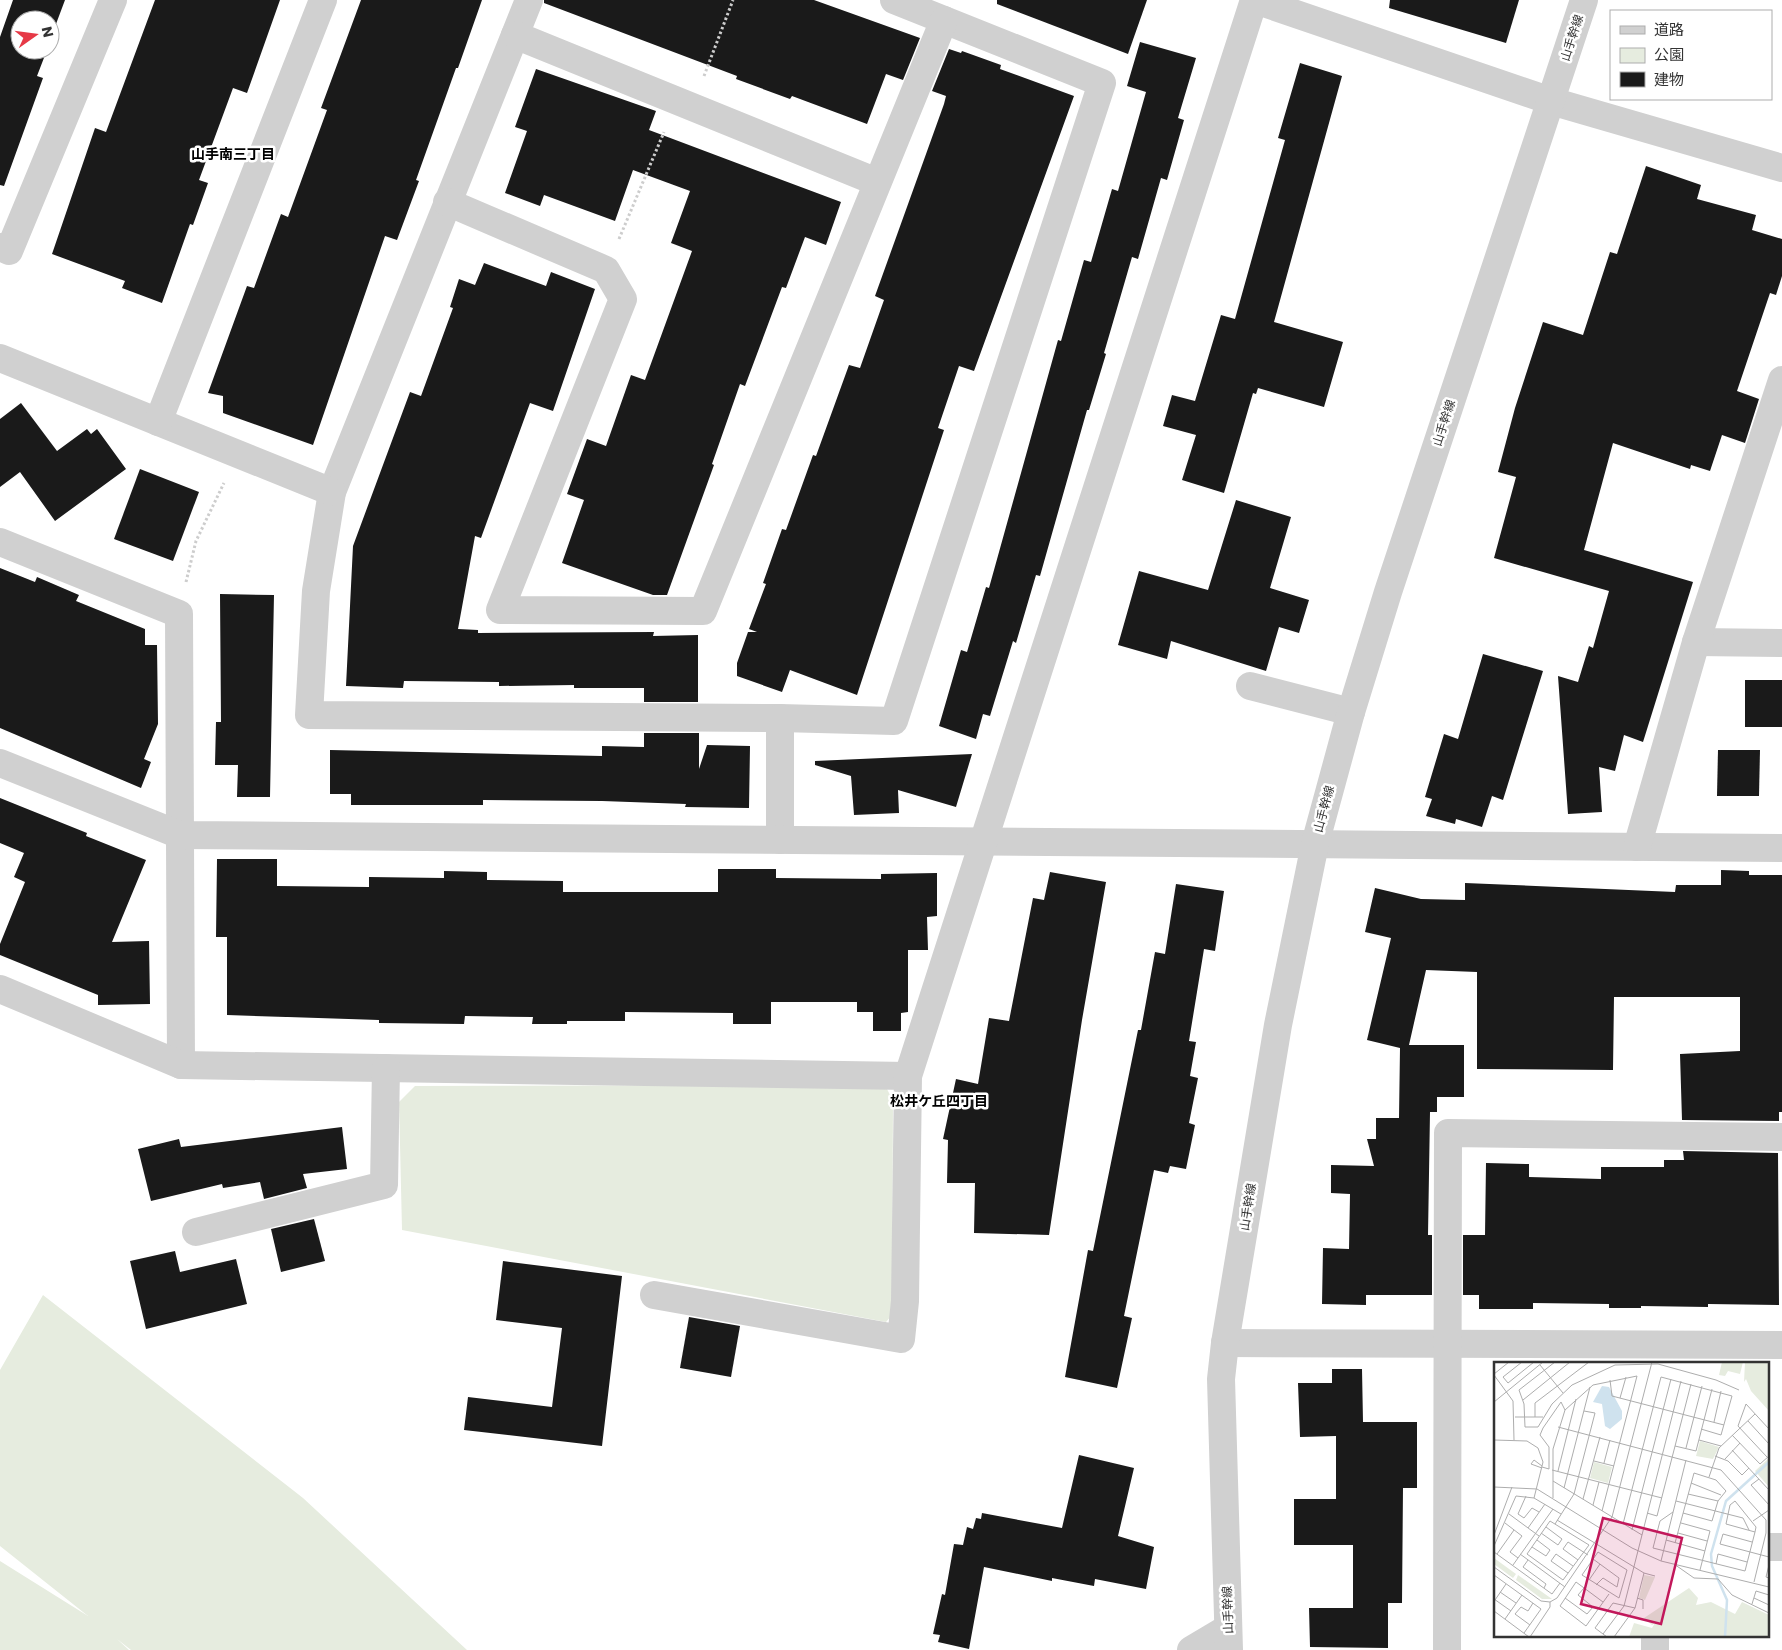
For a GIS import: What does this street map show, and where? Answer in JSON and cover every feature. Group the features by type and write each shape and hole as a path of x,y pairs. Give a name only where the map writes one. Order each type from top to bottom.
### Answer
{"street":[{"path":"0,247 9,251 113,0"},
{"path":"158,422 323,0"},
{"path":"529,0 332,492 316,591 309,715 780,718 894,721 1102,83 894,0"},
{"path":"654,1295 901,1339 905,1301 908,1076 1254,0 1551,101 1782,168"},
{"name":"山手幹線","path":"1229,1639 1222,1379 1225,1343 1278,1025 1315,844 1351,712 1584,0"},
{"path":"447,202 606,270 622,299 500,610 703,611 944,20"},
{"path":"515,35 878,182"},
{"path":"0,358 332,492"},
{"path":"1637,847 1696,642 1774,430 1782,380"},
{"path":"0,542 179,614 181,1065"},
{"path":"1696,642 1782,643"},
{"path":"1250,686 1351,712"},
{"path":"780,718 780,840"},
{"path":"0,763 180,834 1782,848"},
{"path":"0,990 181,1065 908,1076"},
{"path":"196,1232 384,1185 386,1068"},
{"path":"1447,1650 1448,1133 1782,1138"},
{"path":"1225,1343 1447,1344 1658,1354 1782,1345"},
{"path":"1191,1650 1229,1639"}],"path":[{"path":"606,270 733,0"},
{"path":"179,614 196,541 237,454"}],"green space":[{"path":"885,1085 893,1101 892,1315 886,1322 402,1230 399,1102 415,1086"},
{"path":"43,1295 303,1498 467,1650 131,1650 117,1639 129,1650 0,1650 0,1561 88,1616 0,1546 0,1370"}],"building":[{"path":"13,0 65,0 60,13 60,10 10,10 10,60 43,60 37,76 43,78 4,186 0,185 0,37"},
{"path":"155,0 280,0 247,93 233,88 199,180 208,183 193,225 190,224 162,303 122,288 125,281 52,254 95,128 106,132"},
{"path":"361,0 482,0 416,180 419,181 397,240 385,236 313,445 223,413 223,396 208,393 247,286 254,288 281,214 288,217 327,110 321,108"},
{"path":"544,0 814,0 920,38 903,80 886,74 867,124 792,96 790,99 736,79 737,76 544,3"},
{"path":"997,0 1147,0 1128,54 997,4"},
{"path":"1390,0 1519,0 1506,43 1389,8"},
{"path":"1140,42 1196,58 1178,118 1184,120 1167,180 1161,178 1138,259 1132,257 1104,353 1106,354 1089,410 1087,410 1040,576 1036,575 1016,643 1013,641 990,716 983,714 976,739 939,726 961,650 967,652 986,587 989,588 1058,340 1061,341 1084,260 1091,262 1112,189 1118,191 1146,92 1127,86"},
{"path":"949,49 961,53 962,51 1001,65 1000,69 1074,96 974,371 959,366 938,428 944,430 857,695 790,670 782,692 737,676 737,663 748,632 757,632 749,629 766,584 763,583 782,529 786,530 813,455 816,456 849,365 860,368 884,300 875,296 944,104 946,96 932,91"},
{"path":"1300,63 1342,76 1274,322 1343,342 1324,407 1258,388 1256,394 1253,393 1224,493 1182,480 1196,435 1163,426 1172,395 1195,401 1221,315 1235,319 1285,140 1278,138"},
{"path":"536,69 656,111 649,130 841,202 826,245 805,237 786,288 782,287 745,386 740,384 712,464 714,465 667,595 653,595 562,563 584,500 567,494 587,439 606,446 631,375 645,380 692,251 671,243 690,191 633,170 615,221 544,195 540,206 505,193 527,131 515,127"},
{"path":"1646,166 1701,185 1697,199 1756,215 1752,230 1782,239 1782,276 1776,295 1770,293 1737,391 1759,399 1745,443 1722,435 1710,471 1691,465 1690,469 1613,443 1584,550 1693,582 1643,742 1624,735 1615,771 1599,767 1602,812 1568,814 1558,676 1578,682 1589,646 1593,648 1609,591 1494,558 1516,477 1498,472 1515,408 1543,322 1583,335 1610,252 1617,254"},
{"path":"484,263 546,286 551,272 595,289 553,411 530,403 481,538 475,536 458,629 478,630 478,633 654,632 653,636 698,635 698,702 644,702 644,688 574,688 574,685 499,686 499,682 404,681 403,688 346,686 353,546 410,392 421,396 453,308 450,307 459,279 475,285"},
{"path":"21,403 57,451 87,429 91,434 97,429 126,469 55,521 20,472 0,487 0,419"},
{"path":"140,469 199,492 173,561 114,539"},
{"path":"1236,500 1291,517 1270,588 1309,600 1299,633 1279,627 1266,671 1171,641 1167,659 1118,645 1139,571 1208,590"},
{"path":"0,568 35,582 37,577 79,595 76,601 145,629 145,645 157,645 158,724 144,759 151,762 141,788 0,728"},
{"path":"220,594 274,595 270,797 237,797 238,765 215,765 216,722 221,722"},
{"path":"1483,654 1543,671 1503,800 1492,796 1482,827 1456,819 1455,824 1426,816 1432,799 1425,797 1444,734 1458,739"},
{"path":"1745,680 1782,680 1782,727 1745,727"},
{"path":"644,733 699,733 699,769 707,745 750,746 749,808 685,807 686,804 602,801 483,800 483,805 351,805 351,794 330,794 330,750 602,756 602,746 644,747"},
{"path":"1718,750 1760,750 1759,796 1717,796"},
{"path":"972,754 956,807 898,790 899,813 854,815 851,776 815,765 815,761"},
{"path":"0,798 87,833 86,836 146,860 112,942 149,941 150,1004 98,1005 98,995 0,955 0,944 25,882 14,877 24,853 0,843"},
{"path":"217,859 277,859 277,886 369,887 369,877 444,878 444,871 487,872 487,880 563,881 563,892 718,892 718,869 776,869 776,878 881,879 881,874 937,873 937,916 927,917 928,950 908,950 908,1012 901,1013 901,1031 873,1031 873,1012 857,1012 857,1002 771,1002 771,1024 733,1024 733,1013 625,1012 625,1021 567,1021 567,1024 532,1024 533,1017 465,1016 464,1024 379,1023 379,1020 227,1015 227,937 216,937"},
{"path":"1721,870 1749,871 1749,875 1782,875 1782,1112 1779,1112 1779,1121 1682,1120 1680,1054 1740,1051 1740,997 1614,997 1613,1070 1477,1069 1477,972 1426,970 1409,1045 1464,1045 1464,1097 1437,1097 1437,1112 1430,1112 1428,1235 1432,1235 1432,1295 1366,1295 1366,1305 1322,1304 1323,1248 1349,1249 1350,1194 1331,1193 1331,1165 1374,1166 1367,1139 1376,1139 1376,1118 1399,1118 1400,1048 1367,1040 1391,938 1365,932 1375,888 1421,899 1465,900 1465,883 1675,892 1676,885 1721,885"},
{"path":"1050,872 1106,882 1082,1020 1049,1235 974,1233 975,1183 947,1183 948,1140 943,1139 956,1079 978,1084 989,1018 1009,1021 1033,898 1044,900"},
{"path":"1176,884 1224,891 1215,951 1204,949 1189,1041 1196,1042 1190,1076 1198,1078 1189,1123 1195,1125 1186,1169 1170,1166 1168,1173 1154,1170 1124,1316 1132,1318 1117,1388 1065,1377 1088,1250 1093,1251 1138,1030 1141,1030 1155,952 1165,954"},
{"path":"342,1127 347,1169 303,1174 307,1188 264,1199 260,1182 223,1188 222,1184 151,1201 138,1149 179,1139 181,1147"},
{"path":"1683,1151 1778,1153 1779,1305 1708,1304 1708,1307 1641,1306 1641,1308 1609,1308 1609,1304 1533,1303 1533,1309 1479,1309 1479,1295 1463,1295 1463,1235 1485,1235 1486,1163 1529,1164 1529,1177 1601,1179 1601,1167 1664,1167 1664,1160 1684,1160"},
{"path":"314,1219 325,1261 281,1272 271,1229"},
{"path":"175,1251 180,1272 236,1259 247,1304 146,1329 130,1261"},
{"path":"503,1261 622,1276 602,1446 464,1430 468,1397 552,1407 562,1328 496,1320"},
{"path":"689,1317 740,1326 731,1377 680,1368"},
{"path":"1332,1369 1362,1369 1363,1422 1417,1422 1417,1488 1403,1488 1402,1603 1388,1603 1388,1648 1310,1647 1309,1608 1353,1608 1353,1545 1294,1545 1294,1499 1336,1499 1336,1436 1300,1437 1298,1383 1332,1383"},
{"path":"1079,1455 1134,1468 1118,1536 1154,1547 1146,1589 1095,1579 1094,1586 1052,1578 1052,1581 984,1567 969,1649 938,1642 940,1635 933,1634 942,1594 945,1595 954,1544 963,1545 967,1527 973,1529 976,1518 981,1519 982,1513 1062,1528"}],"district":[{"name":"山手南三丁目","path":"233,154"},
{"name":"松井ケ丘四丁目","path":"939,1101"}]}
